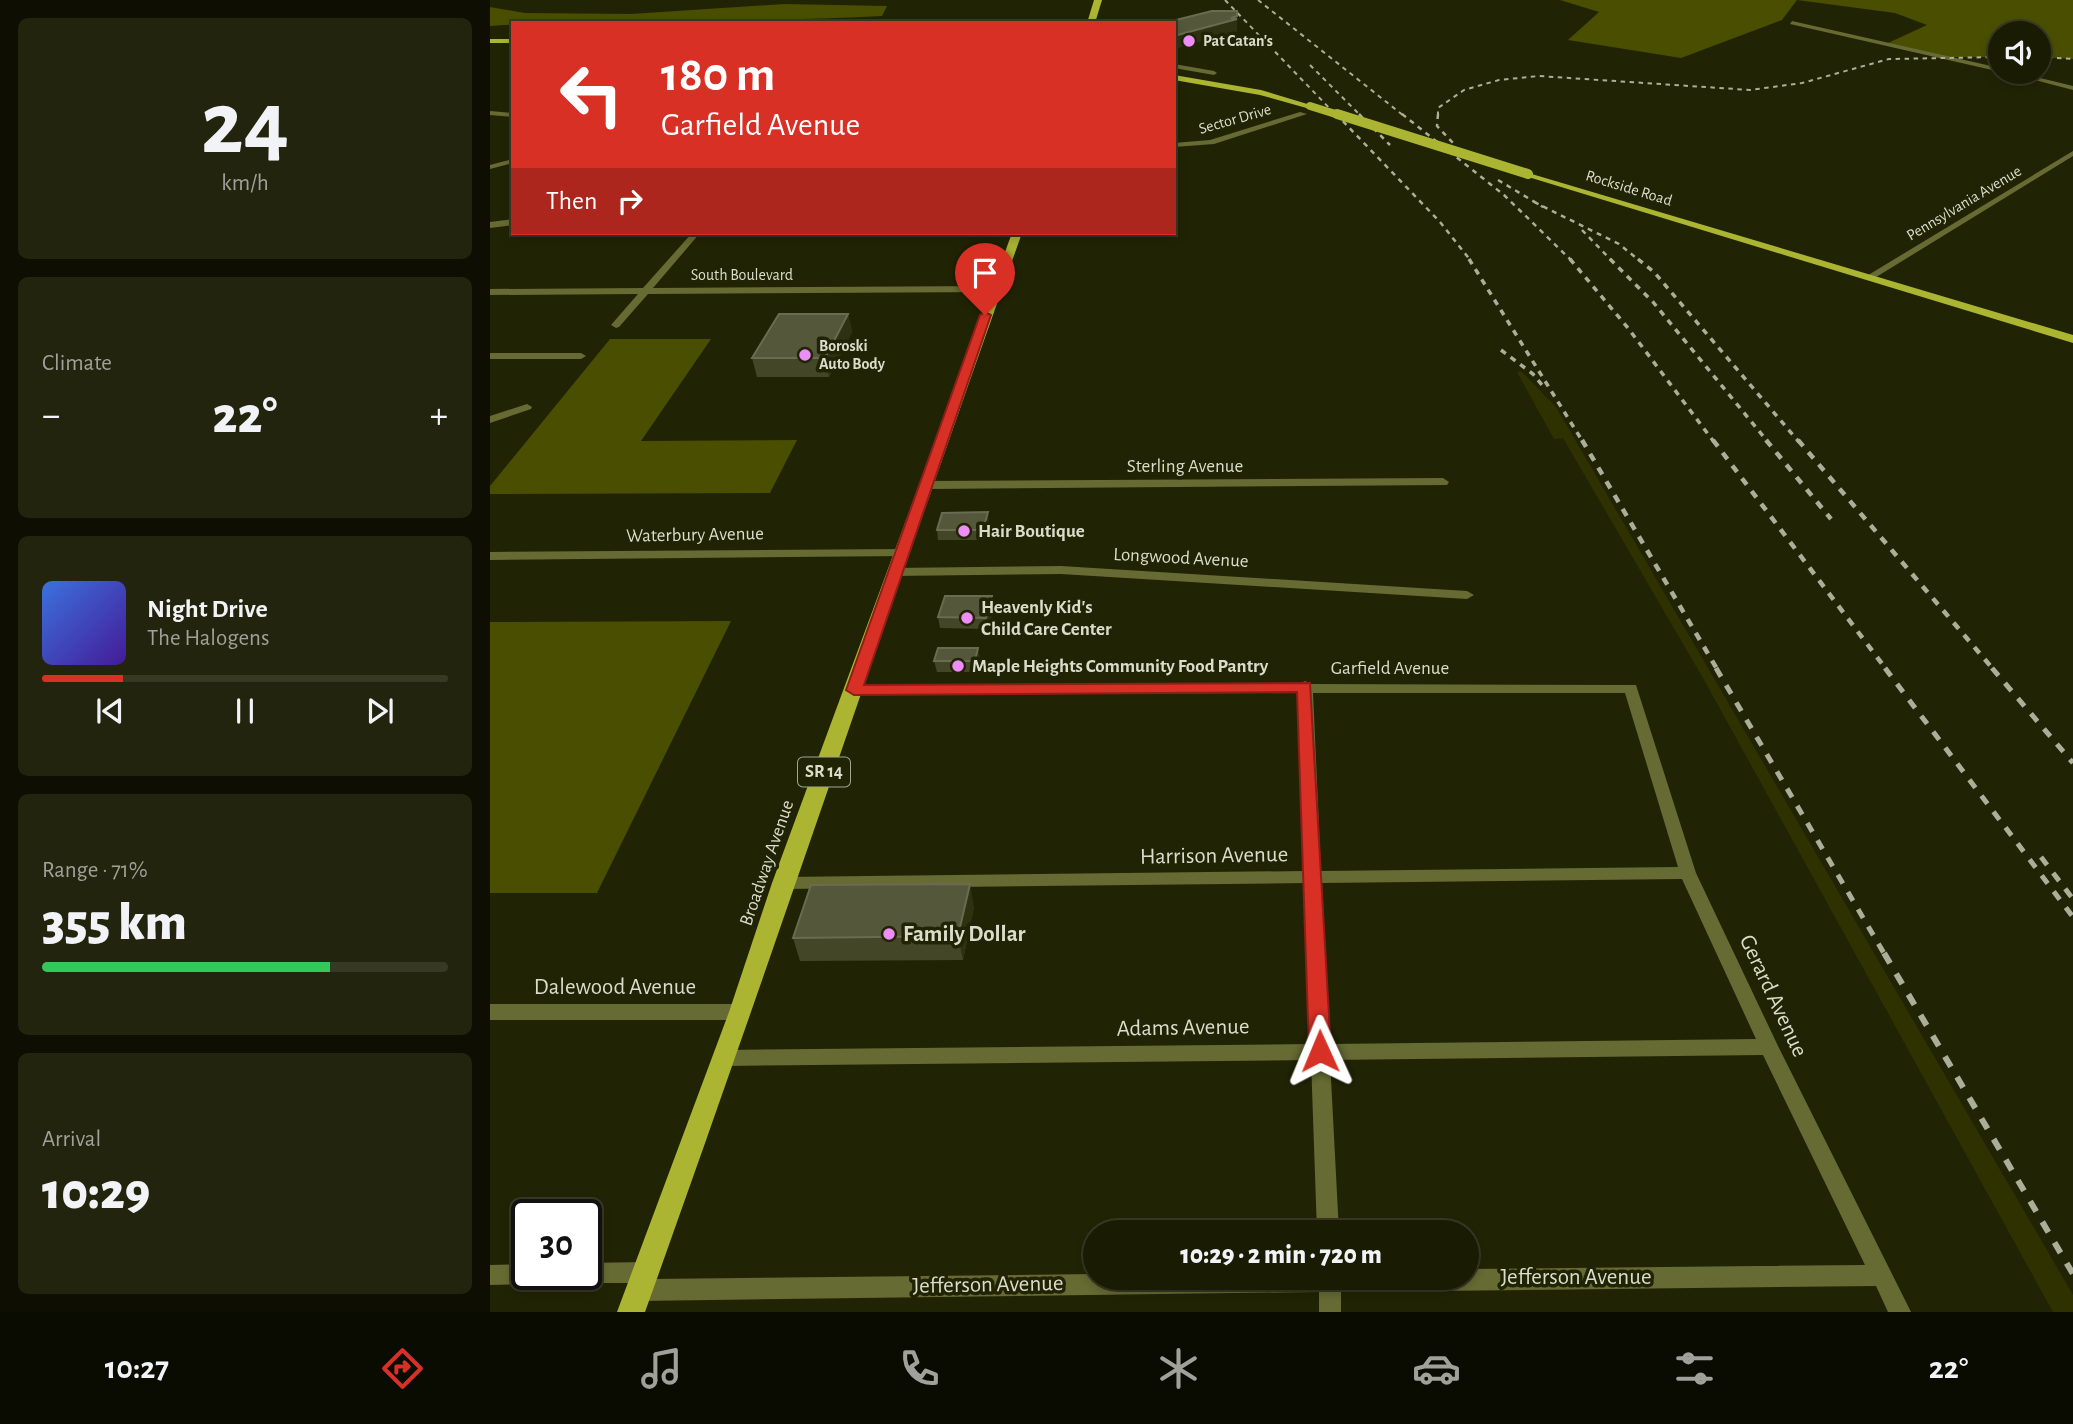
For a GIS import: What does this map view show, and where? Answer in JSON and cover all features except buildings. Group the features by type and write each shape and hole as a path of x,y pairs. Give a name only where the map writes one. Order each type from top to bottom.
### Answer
{"main road":[{"path":"1092,21 1098,0"},
{"path":"490,41 511,41"},
{"name":"Rockside Road","path":"1176,76 1261,93 1307,110 2073,339"},
{"name":"Broadway Avenue","path":"631,1312 741,1012 783,883 854,690 896,562 926,485 994,289 1016,235"}],"street":[{"path":"1792,23 1988,67"},
{"path":"1176,66 1214,73"},
{"path":"2051,83 2073,88"},
{"name":"Sector Drive","path":"1176,145 1211,142 1307,110"},
{"path":"490,113 511,115"},
{"path":"490,120 511,115"},
{"name":"Pennsylvania Avenue","path":"1870,277 2073,153"},
{"path":"490,167 511,162"},
{"path":"490,225 511,222"},
{"path":"616,325 694,235"},
{"name":"South Boulevard","path":"490,292 994,289"},
{"path":"490,356 582,355"},
{"path":"490,420 527,407"},
{"name":"Sterling Avenue","path":"926,485 1443,482"},
{"name":"Waterbury Avenue","path":"490,556 896,562"},
{"name":"Longwood Avenue","path":"896,562 1467,595"},
{"path":"1305,687 1327,1220"},
{"name":"Garfield Avenue","path":"854,690 1631,688"},
{"name":"Gerard Avenue","path":"1631,688 1688,873 1769,1047 1900,1312"},
{"name":"Harrison Avenue","path":"783,883 1688,873"},
{"name":"Dalewood Avenue","path":"490,1012 741,1012"},
{"name":"Adams Avenue","path":"724,1058 1769,1047"},
{"path":"490,1275 511,1275"},
{"name":"Jefferson Avenue","path":"602,1275 642,1281 1083,1279"},
{"name":"Jefferson Avenue","path":"1479,1277 1882,1275"},
{"path":"1330,1290 1330,1312"}],"green space":[{"path":"1521,371 1556,407 2073,1295 2073,1312 2053,1312 1703,678 1563,438 1554,439 1517,372"}],"shaded area":[{"path":"1560,0 1797,0 1782,20 1681,58 1568,40 1599,12"},
{"path":"1797,0 2073,0 2073,59 2051,58 2051,21 1988,21 1988,57 1936,57 1888,43 1927,25 1895,13"},
{"path":"784,4 887,6 882,16 511,21 511,25 490,26 490,7 525,13 631,14"},
{"path":"610,339 711,339 641,441 797,440 770,493 490,494 490,486"},
{"path":"731,621 597,893 490,893 490,622"}],"railway":[{"path":"1225,0 1337,116"},
{"path":"1258,0 1404,116"},
{"path":"1438,114 1438,108 1464,90 1499,80 1539,76 1750,90 1802,83 1889,59 1988,57"},
{"path":"2051,58 2073,59"},
{"path":"1310,65 1390,145"},
{"path":"1336,114 1440,222 1471,261"},
{"path":"1402,114 1504,195 1570,259"},
{"path":"1438,114 1437,126 1454,144"},
{"path":"1498,180 1538,204"},
{"path":"1534,202 1538,204"},
{"path":"1538,204 1619,244 1640,261"},
{"path":"1538,204 1543,207"},
{"path":"1582,230 1612,261"},
{"path":"1469,259 1583,442"},
{"path":"1570,259 1628,328 1714,442"},
{"path":"1638,259 1654,272 1799,442"},
{"path":"1612,261 1653,302 1768,442"},
{"path":"1501,350 1533,374 1542,385"},
{"path":"1582,440 1717,669"},
{"path":"1713,440 1886,669"},
{"path":"1766,440 1831,519"},
{"path":"1798,440 1993,669"},
{"path":"1716,668 1885,955"},
{"path":"1885,668 2073,917"},
{"path":"1992,668 2073,763"},
{"path":"2041,857 2073,899"},
{"path":"1884,953 2073,1274"}],"place":[{"name":"Pat Catan's","path":"1189,41"},
{"name":"Boroski Auto Body","path":"805,355"},
{"name":"Hair Boutique","path":"964,531"},
{"name":"Heavenly Kid's Child Care Center","path":"967,618"},
{"name":"Maple Heights Community Food Pantry","path":"958,666"},
{"name":"Family Dollar","path":"889,934"}],"route":[{"path":"985,315 854,690 1305,687 1320,1051"}]}
